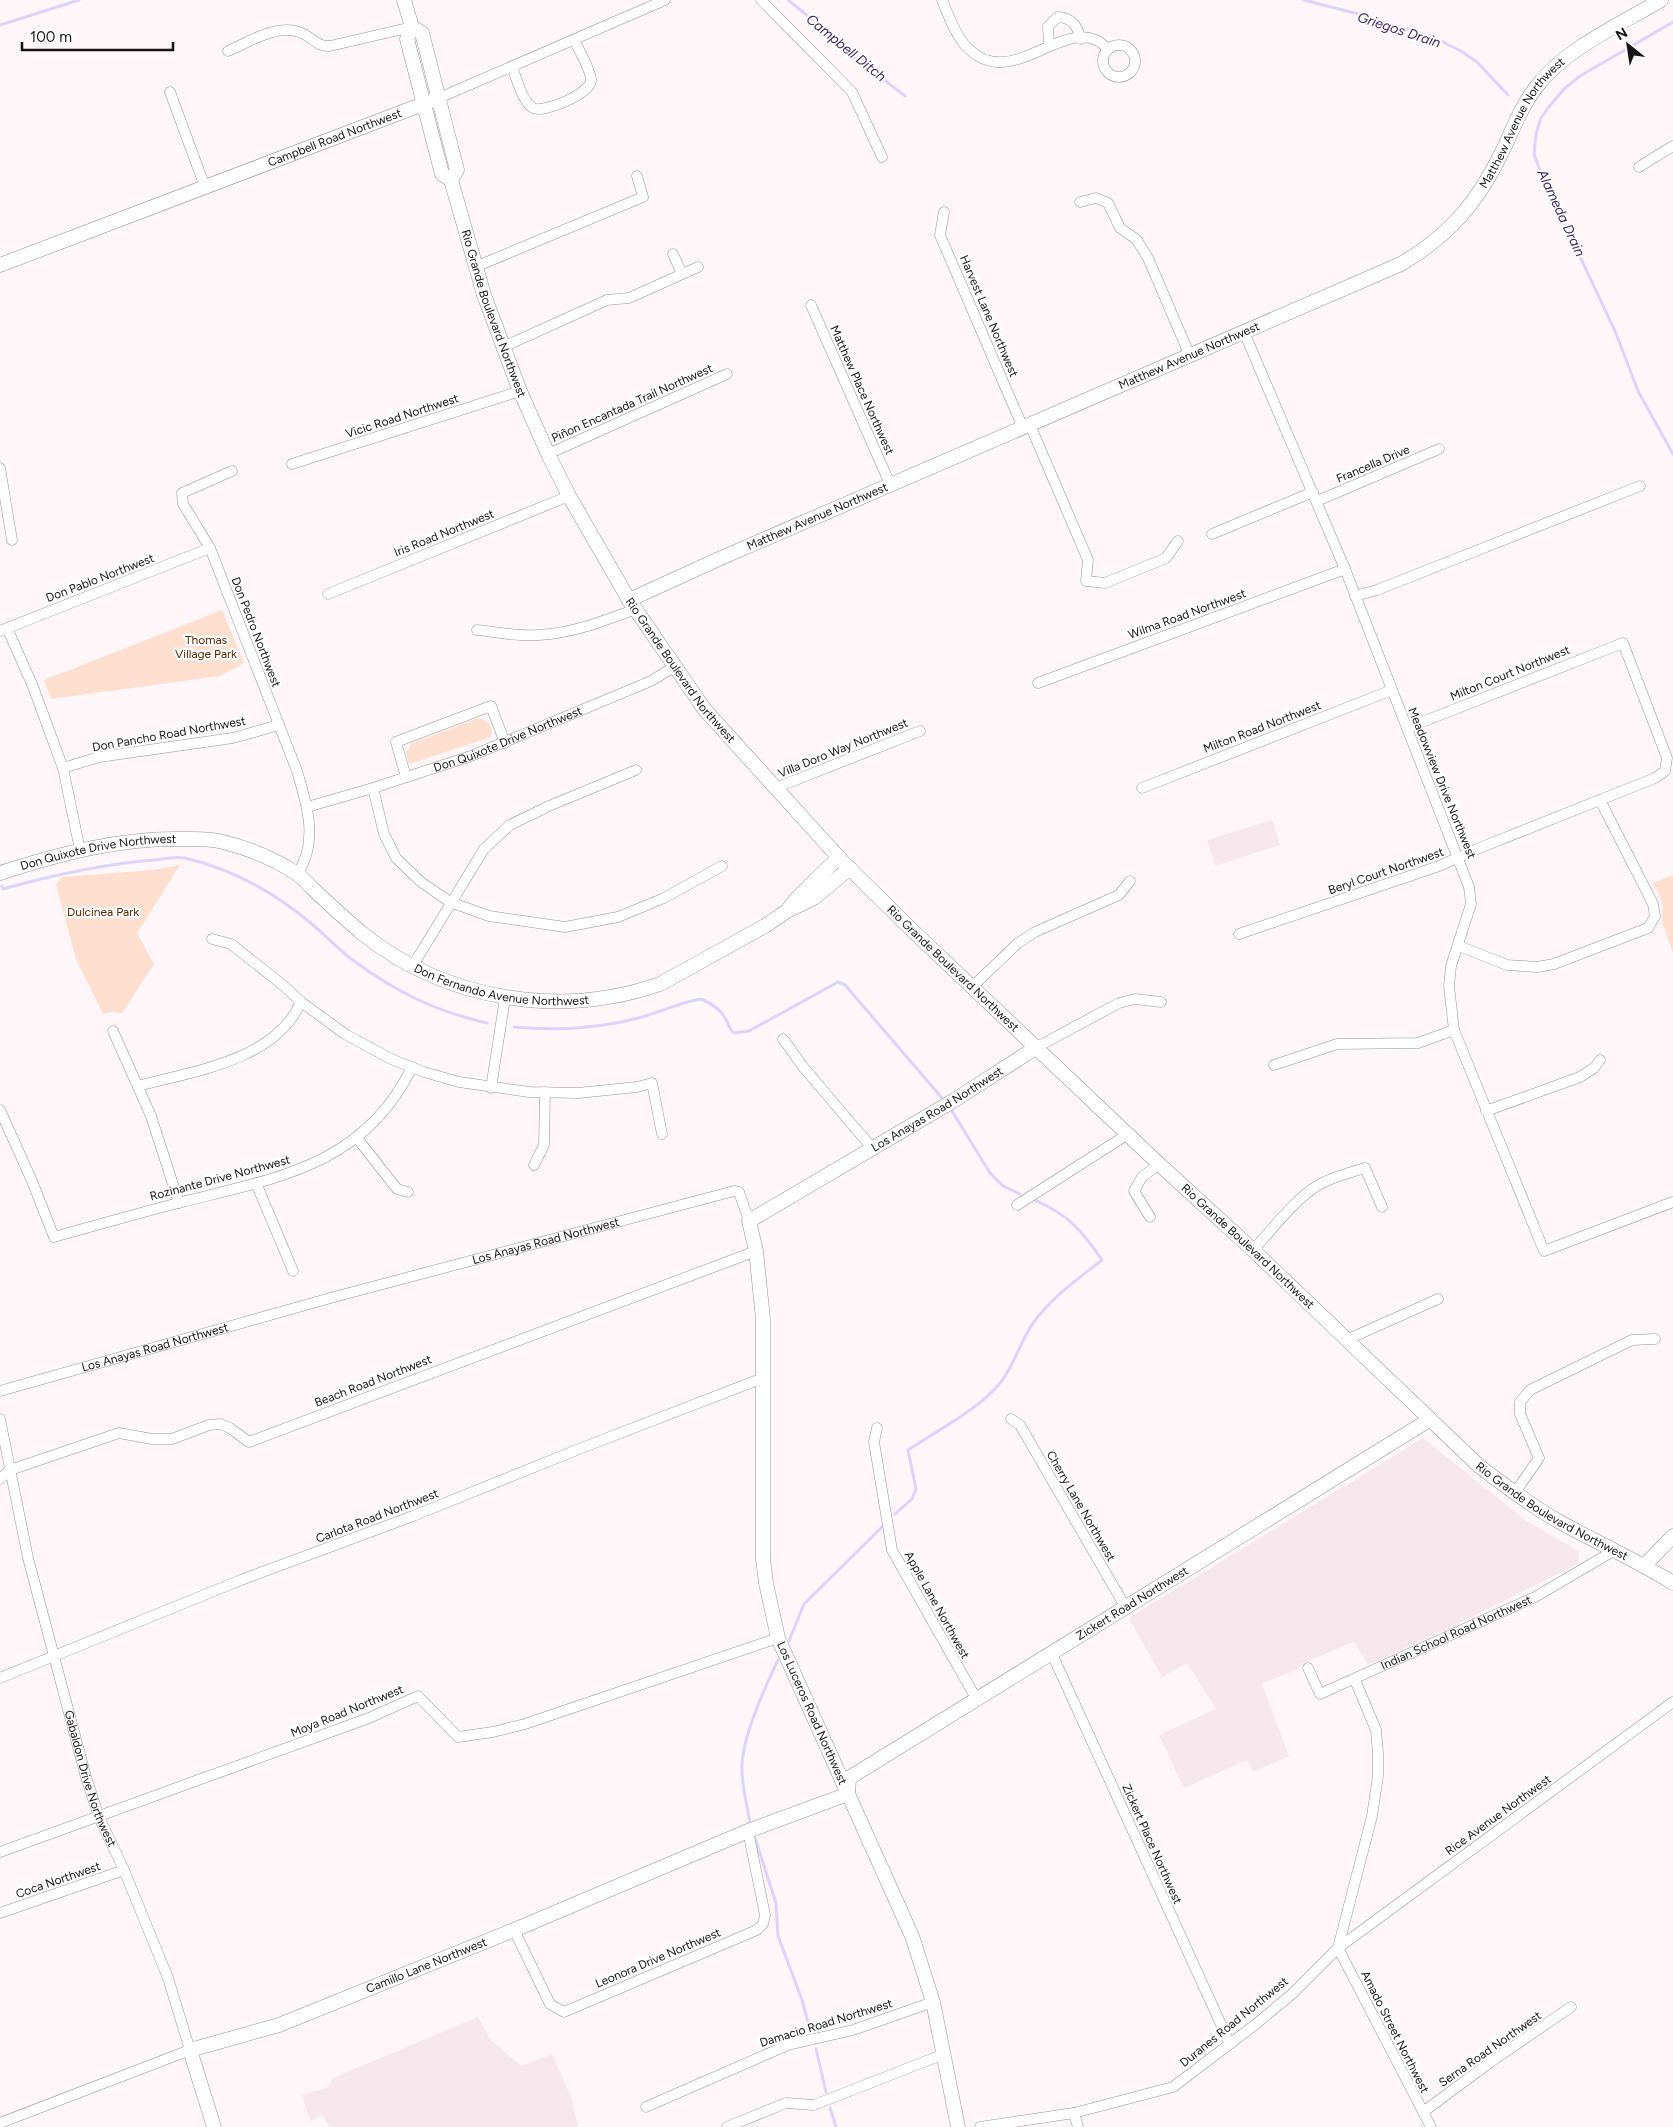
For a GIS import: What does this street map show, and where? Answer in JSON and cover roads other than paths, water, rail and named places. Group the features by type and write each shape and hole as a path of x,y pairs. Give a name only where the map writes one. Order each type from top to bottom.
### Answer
{"street":[{"name":"Rio Grande Boulevard Northwest","path":"404,0 412,27 407,39 442,174 451,180 475,267 520,391 569,496 633,605 705,710 850,868 1479,1466 1514,1494 1558,1520 1645,1565 1673,1583"},
{"name":"Campbell Road Northwest","path":"0,266 439,98 665,0"},
{"path":"761,0 852,92 882,157"},
{"path":"942,0 960,38 965,45 982,57 1008,62 1029,56 1048,46 1089,38 1098,40 1108,49"},
{"name":"Matthew Avenue Northwest","path":"477,630 537,636 599,624 633,605 890,484 1400,264 1439,239 1464,214 1491,175 1528,98 1550,71 1594,40 1661,0"},
{"path":"1048,46 1048,26 1058,17 1072,21 1077,26 1081,39"},
{"name":"Rio Grande Boulevard Northwest","path":"412,27 422,33 439,98 457,170 451,180"},
{"path":"228,50 274,31 290,29 300,32 320,46 330,46 412,27"},
{"path":"512,66 528,104 542,111 582,93 589,87 591,80 574,40"},
{"path":"170,92 205,187"},
{"path":"1639,167 1673,146"},
{"path":"475,267 643,197 638,176"},
{"path":"1080,202 1096,198 1108,203 1120,228 1136,239 1148,258 1190,356"},
{"name":"Harvest Lane Northwest","path":"944,212 940,235 1088,560 1086,581 1105,583 1166,558 1178,541"},
{"path":"673,254 682,274"},
{"path":"503,347 607,300 629,298 698,267"},
{"name":"Matthew Place Northwest","path":"811,306 890,484"},
{"name":"Meadowview Drive Northwest","path":"1244,332 1315,496 1469,887 1471,904 1451,966 1449,986 1454,1030 1544,1251 1673,1202"},
{"name":"Piñon Encantada Trail Northwest","path":"548,454 727,374"},
{"name":"Vicic Road Northwest","path":"292,464 520,391"},
{"name":"Francella Drive","path":"1212,534 1439,449"},
{"path":"0,468 12,540"},
{"name":"Don Pedro Northwest","path":"232,471 182,492 183,504 210,548 297,772 308,807"},
{"path":"1355,596 1377,590 1640,486"},
{"name":"Iris Road Northwest","path":"328,594 569,496"},
{"name":"Don Pablo Northwest","path":"4,629 210,548"},
{"name":"Wilma Road Northwest","path":"1038,683 1344,569"},
{"path":"4,629 32,684 63,768 80,850"},
{"name":"Milton Court Northwest","path":"1407,728 1623,643 1667,758"},
{"name":"Don Quixote Drive Northwest","path":"308,807 406,777 505,743 651,681 674,667"},
{"name":"Milton Road Northwest","path":"1142,788 1392,690"},
{"path":"406,777 396,742 491,706 505,743"},
{"name":"Don Pancho Road Northwest","path":"63,768 98,757 233,738 279,725"},
{"name":"Villa Doro Way Northwest","path":"775,788 920,731"},
{"name":"Beryl Court Northwest","path":"1239,934 1459,858 1655,778 1665,771 1667,758"},
{"path":"412,967 450,902 484,850 510,825 549,806 636,770"},
{"path":"372,788 384,834 396,858 421,882 450,902 489,916 565,927 618,917 664,898 722,866"},
{"path":"1459,946 1507,965 1537,967 1554,964 1648,928 1655,916 1652,904 1600,800"},
{"path":"297,874 305,862 308,846 310,833 308,807"},
{"name":"Don Quixote Drive Northwest","path":"0,873 80,850 156,838 222,841 259,854 297,874"},
{"name":"Don Fernando Avenue Northwest","path":"787,911 798,897 839,857"},
{"name":"Don Fernando Avenue Northwest","path":"297,874 365,935 412,967 464,988 505,998 559,1002 644,989 660,984 703,962 787,911 814,898 850,868"},
{"path":"973,986 1018,943 1035,932 1119,895 1130,881"},
{"path":"212,939 231,944 301,1002 345,1034 392,1059 412,1067 459,1082 529,1092 578,1093 637,1087 652,1083 662,1134"},
{"path":"491,1088 505,998"},
{"path":"1037,1047 1069,1028 1119,1003 1135,999 1161,1002"},
{"path":"138,1086 240,1058 268,1042 290,1022 301,1002"},
{"path":"1274,1065 1337,1044 1418,1043 1454,1030"},
{"path":"112,1031 151,1116 179,1203"},
{"path":"782,1039 804,1068 873,1149"},
{"name":"Los Anayas Road Northwest","path":"0,1391 334,1297 734,1191 739,1192 742,1197 749,1221 873,1149 1037,1047"},
{"path":"1486,1111 1580,1077 1594,1068 1600,1060"},
{"name":"Rozinante Drive Northwest","path":"0,1110 32,1181 54,1237 256,1183 320,1161 357,1138 390,1104 412,1067"},
{"path":"534,1165 544,1145 545,1092"},
{"path":"1017,1206 1128,1134"},
{"path":"357,1138 397,1189 408,1192"},
{"path":"1150,1217 1134,1191 1142,1177 1160,1164"},
{"path":"1253,1250 1304,1196 1317,1186 1340,1176 1365,1168 1382,1207"},
{"path":"256,1183 293,1271"},
{"name":"Los Luceros Road Northwest","path":"749,1221 756,1251 763,1319 763,1559 766,1583 778,1638 912,1936 933,2002 958,2127"},
{"name":"Beach Road Northwest","path":"0,1479 10,1470 119,1433 152,1439 172,1439 209,1425 220,1424 230,1428 249,1442 756,1251"},
{"path":"1346,1340 1438,1299"},
{"path":"1514,1494 1539,1458 1520,1414 1520,1402 1530,1390 1632,1340 1654,1339"},
{"name":"Carlota Road Northwest","path":"0,1678 241,1580 413,1516 588,1445 763,1378"},
{"name":"Gabaldon Drive Northwest","path":"0,1419 28,1558 86,1777 99,1817 124,1870 168,1978 214,2127"},
{"name":"Cherry Lane Northwest","path":"1011,1419 1020,1425 1126,1608"},
{"name":"Zickert Road Northwest","path":"848,1794 849,1778 1430,1420"},
{"name":"Apple Lane Northwest","path":"877,1428 874,1442 892,1550 976,1700"},
{"path":"1645,1565 1673,1536"},
{"name":"Indian School Road Northwest","path":"1308,1668 1320,1694 1355,1680 1535,1597 1615,1550"},
{"name":"Moya Road Northwest","path":"0,1852 368,1718 418,1696 458,1737 493,1732 525,1724 778,1638"},
{"name":"Zickert Place Northwest","path":"1052,1654 1230,2044"},
{"path":"1338,1948 1372,1816 1378,1776 1376,1730 1355,1680"},
{"name":"Rice Avenue Northwest","path":"1338,1948 1673,1702"},
{"name":"Camillo Lane Northwest","path":"0,2123 190,2050 279,2025 514,1930 748,1831 848,1794"},
{"name":"Leonora Drive Northwest","path":"514,1930 550,2004 564,2012 690,1959 757,1930 763,1924 765,1915 748,1831"},
{"name":"Coca Northwest","path":"0,1913 124,1870"},
{"name":"Duranes Road Northwest","path":"980,2127 1074,2113 1172,2087 1230,2044 1292,1994 1338,1948"},
{"name":"Amado Street Northwest","path":"1338,1948 1430,2127"},
{"name":"Damacio Road Northwest","path":"646,2107 788,2045 854,2030 933,2002"},
{"name":"Serna Road Northwest","path":"1423,2112 1492,2061 1572,2007"},
{"path":"727,2127 786,2103 814,2105 944,2054"},
{"path":"1074,2113 1078,2127"}],"waterway":[{"path":"0,25 79,0"},
{"name":"Campbell Ditch","path":"788,0 857,59 905,96"},
{"name":"Griegos Drain","path":"1304,0 1362,15 1435,38 1461,51 1477,62 1508,95"},
{"name":"Alameda Drain","path":"1673,22 1580,76 1564,89 1541,118 1536,134 1534,154 1542,176 1615,331 1638,391 1673,454"},
{"path":"2,886 3,889 41,879 116,864 178,857 203,863 237,876 268,892 312,924 354,961 402,992 450,1013 487,1023"},
{"path":"514,1027 562,1029 610,1024 642,1017 686,1002 701,999 719,1010 734,1033 749,1031 838,982 845,985 942,1098"},
{"path":"952,1111 990,1173 1003,1186 1020,1194"},
{"path":"895,1514 912,1499 916,1489 908,1450 970,1410 992,1392 1006,1375 1029,1329 1041,1313 1066,1289 1102,1260 1088,1240 1073,1224 1057,1211 1035,1200"},
{"path":"789,1641 804,1604 882,1527"},
{"path":"750,1823 742,1769 745,1744 755,1714 778,1660"},
{"path":"755,1838 776,1903 778,1936 802,2000 811,2033"},
{"path":"816,2049 826,2092"},
{"path":"830,2108 836,2127"}],"park label":[{"name":"Thomas Village Park","path":"206,647"},
{"name":"Dulcinea Park","path":"103,912"}]}
